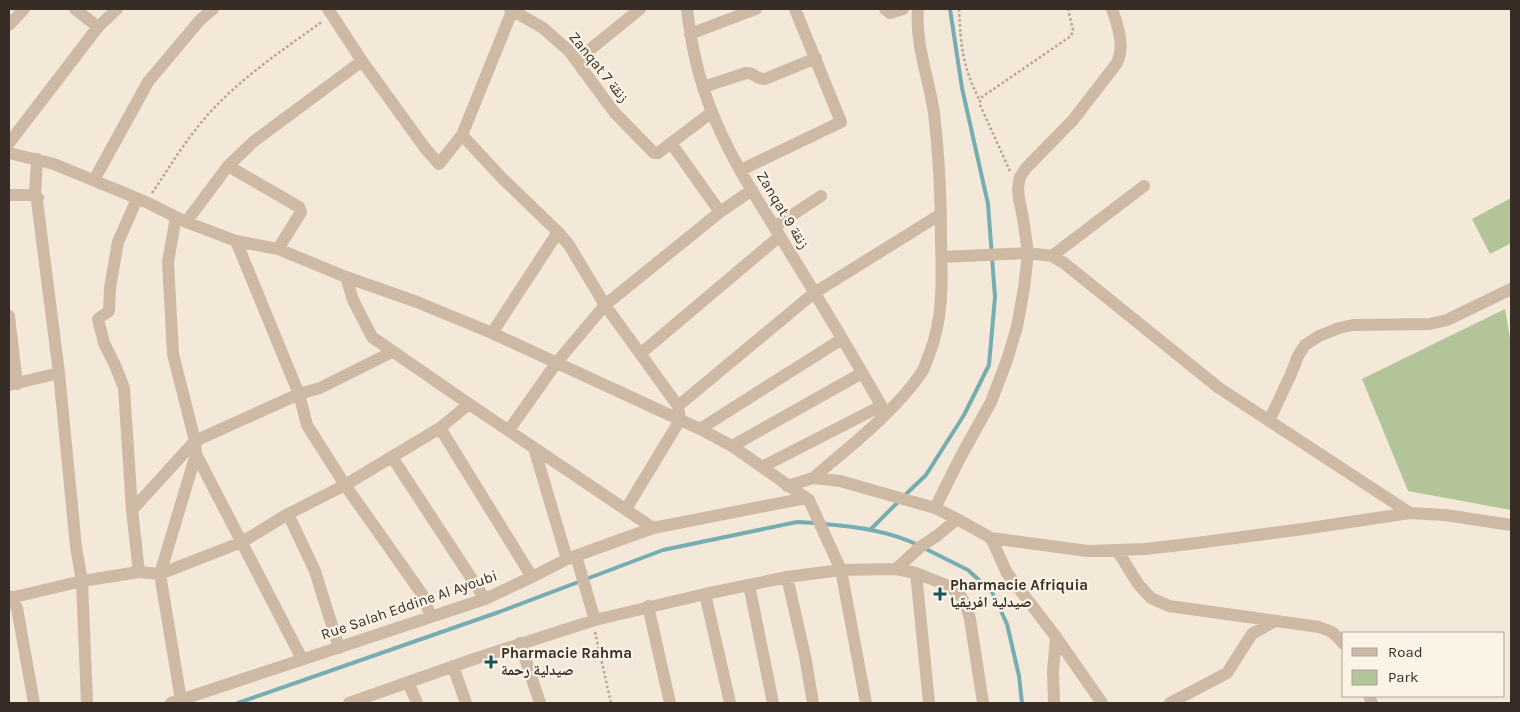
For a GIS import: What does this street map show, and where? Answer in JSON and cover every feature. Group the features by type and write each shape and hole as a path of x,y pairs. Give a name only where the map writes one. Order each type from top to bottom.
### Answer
{"street":[{"path":"9,25 24,9"},
{"path":"75,9 98,27"},
{"path":"9,143 98,27 117,9"},
{"path":"94,180 148,82 200,20 213,9"},
{"path":"330,12 362,61 425,148 439,164 462,135 512,9"},
{"name":"Zanqat 7 زنقة","path":"512,9 543,28 560,42 577,60 614,112 656,153 671,143"},
{"path":"577,60 640,9"},
{"name":"Zanqat 9 زنقة","path":"687,9 690,34 703,87 724,140 884,410"},
{"path":"690,34 756,9"},
{"path":"741,170 841,122 795,9"},
{"path":"885,9 890,13 903,9"},
{"path":"814,478 884,410 906,394 923,370 934,343 942,300 939,152 934,110 920,46 917,22 918,9"},
{"path":"935,508 991,402 1017,327 1028,253 1018,188 1020,177 1026,168 1073,120 1121,54 1121,45 1112,9"},
{"path":"703,87 746,73 760,79 765,79 816,58"},
{"path":"302,659 195,448 173,354 168,262 181,220 228,166 253,142 362,61"},
{"path":"712,112 671,143 720,212"},
{"path":"462,135 569,245 605,305 678,406 680,420 626,509"},
{"path":"9,153 54,164 181,220 236,241 278,249 346,277 417,302 557,362 700,428 732,446 807,499 841,570 866,703"},
{"path":"37,159 36,198 59,373 76,548 82,581 87,703"},
{"path":"228,166 299,207 301,212 278,249"},
{"path":"1052,256 1144,186"},
{"path":"509,430 557,362 605,305 720,212 752,190"},
{"path":"9,195 36,198"},
{"path":"640,354 777,231 821,196"},
{"path":"139,572 132,510 124,388 104,343 98,318 109,311 110,288 118,242 141,201"},
{"path":"678,406 814,293 941,214"},
{"path":"492,333 558,232"},
{"path":"236,241 299,394 307,425 345,486 422,594 431,617"},
{"path":"942,257 1028,253 1052,256 1064,263 1219,388 1410,513"},
{"path":"346,277 353,300 372,337 653,528"},
{"path":"1269,420 1298,356 1305,345 1319,336 1339,328 1354,325 1430,324 1446,320 1511,289"},
{"path":"9,316 13,384 59,373"},
{"path":"700,428 842,339"},
{"path":"132,510 195,448 299,394 320,388 392,352"},
{"path":"732,446 862,373"},
{"path":"34,703 17,608 9,597 82,581 139,572 160,574 242,542 288,514 345,486 440,428 469,404"},
{"path":"762,467 884,410"},
{"path":"440,428 532,577"},
{"path":"176,702 160,574 195,448"},
{"path":"534,448 571,557 581,573 594,621"},
{"path":"392,457 485,599"},
{"path":"787,486 814,478 840,481 935,508 991,538 1088,551 1189,544 1410,513 1445,515 1511,525"},
{"name":"Rue Salah Eddine Al Ayoubi","path":"176,702 485,599 571,557 653,528 807,499"},
{"path":"288,514 314,571 339,648"},
{"path":"896,569 920,547 957,519"},
{"path":"991,538 1007,573 1056,637 1102,703"},
{"path":"1117,550 1138,584 1151,598 1169,606 1319,627 1332,632 1342,642"},
{"path":"349,703 520,643 648,606 787,577 841,570 896,569 916,573 949,586 960,595 966,605 970,619 984,703"},
{"path":"916,573 929,703"},
{"path":"787,577 806,656 813,703"},
{"path":"749,585 773,703"},
{"path":"705,594 730,703"},
{"path":"648,606 670,703"},
{"path":"1170,703 1227,673 1252,634 1275,621"},
{"path":"1054,703 1053,671 1056,637"},
{"path":"520,643 540,703"},
{"path":"453,666 466,703"},
{"path":"408,682 417,703"}],"path":[{"path":"959,9 961,46 966,69 980,100 980,105 1018,188"},
{"path":"980,100 1071,36 1073,30 1068,9"},
{"path":"141,201 194,132 226,96 330,12"},
{"path":"594,621 612,703"}],"green space":[{"path":"1511,198 1511,243 1490,254 1472,219"},
{"path":"1505,309 1511,344 1511,510 1408,491 1362,379"}],"waterway":[{"path":"904,496 926,475 964,415 989,365 995,297 988,204 962,88 950,9"},
{"path":"870,530 899,501"},
{"path":"238,703 499,612 663,550 797,522 816,523"},
{"path":"823,524 872,530 918,545"},
{"path":"924,548 968,570 992,592 1007,624 1019,676 1022,703"}],"place":[{"name":"Pharmacie Afriquia صيدلية افريقيا","path":"940,594"},
{"name":"Pharmacie Rahma صيدلية رحمة","path":"491,662"}]}
